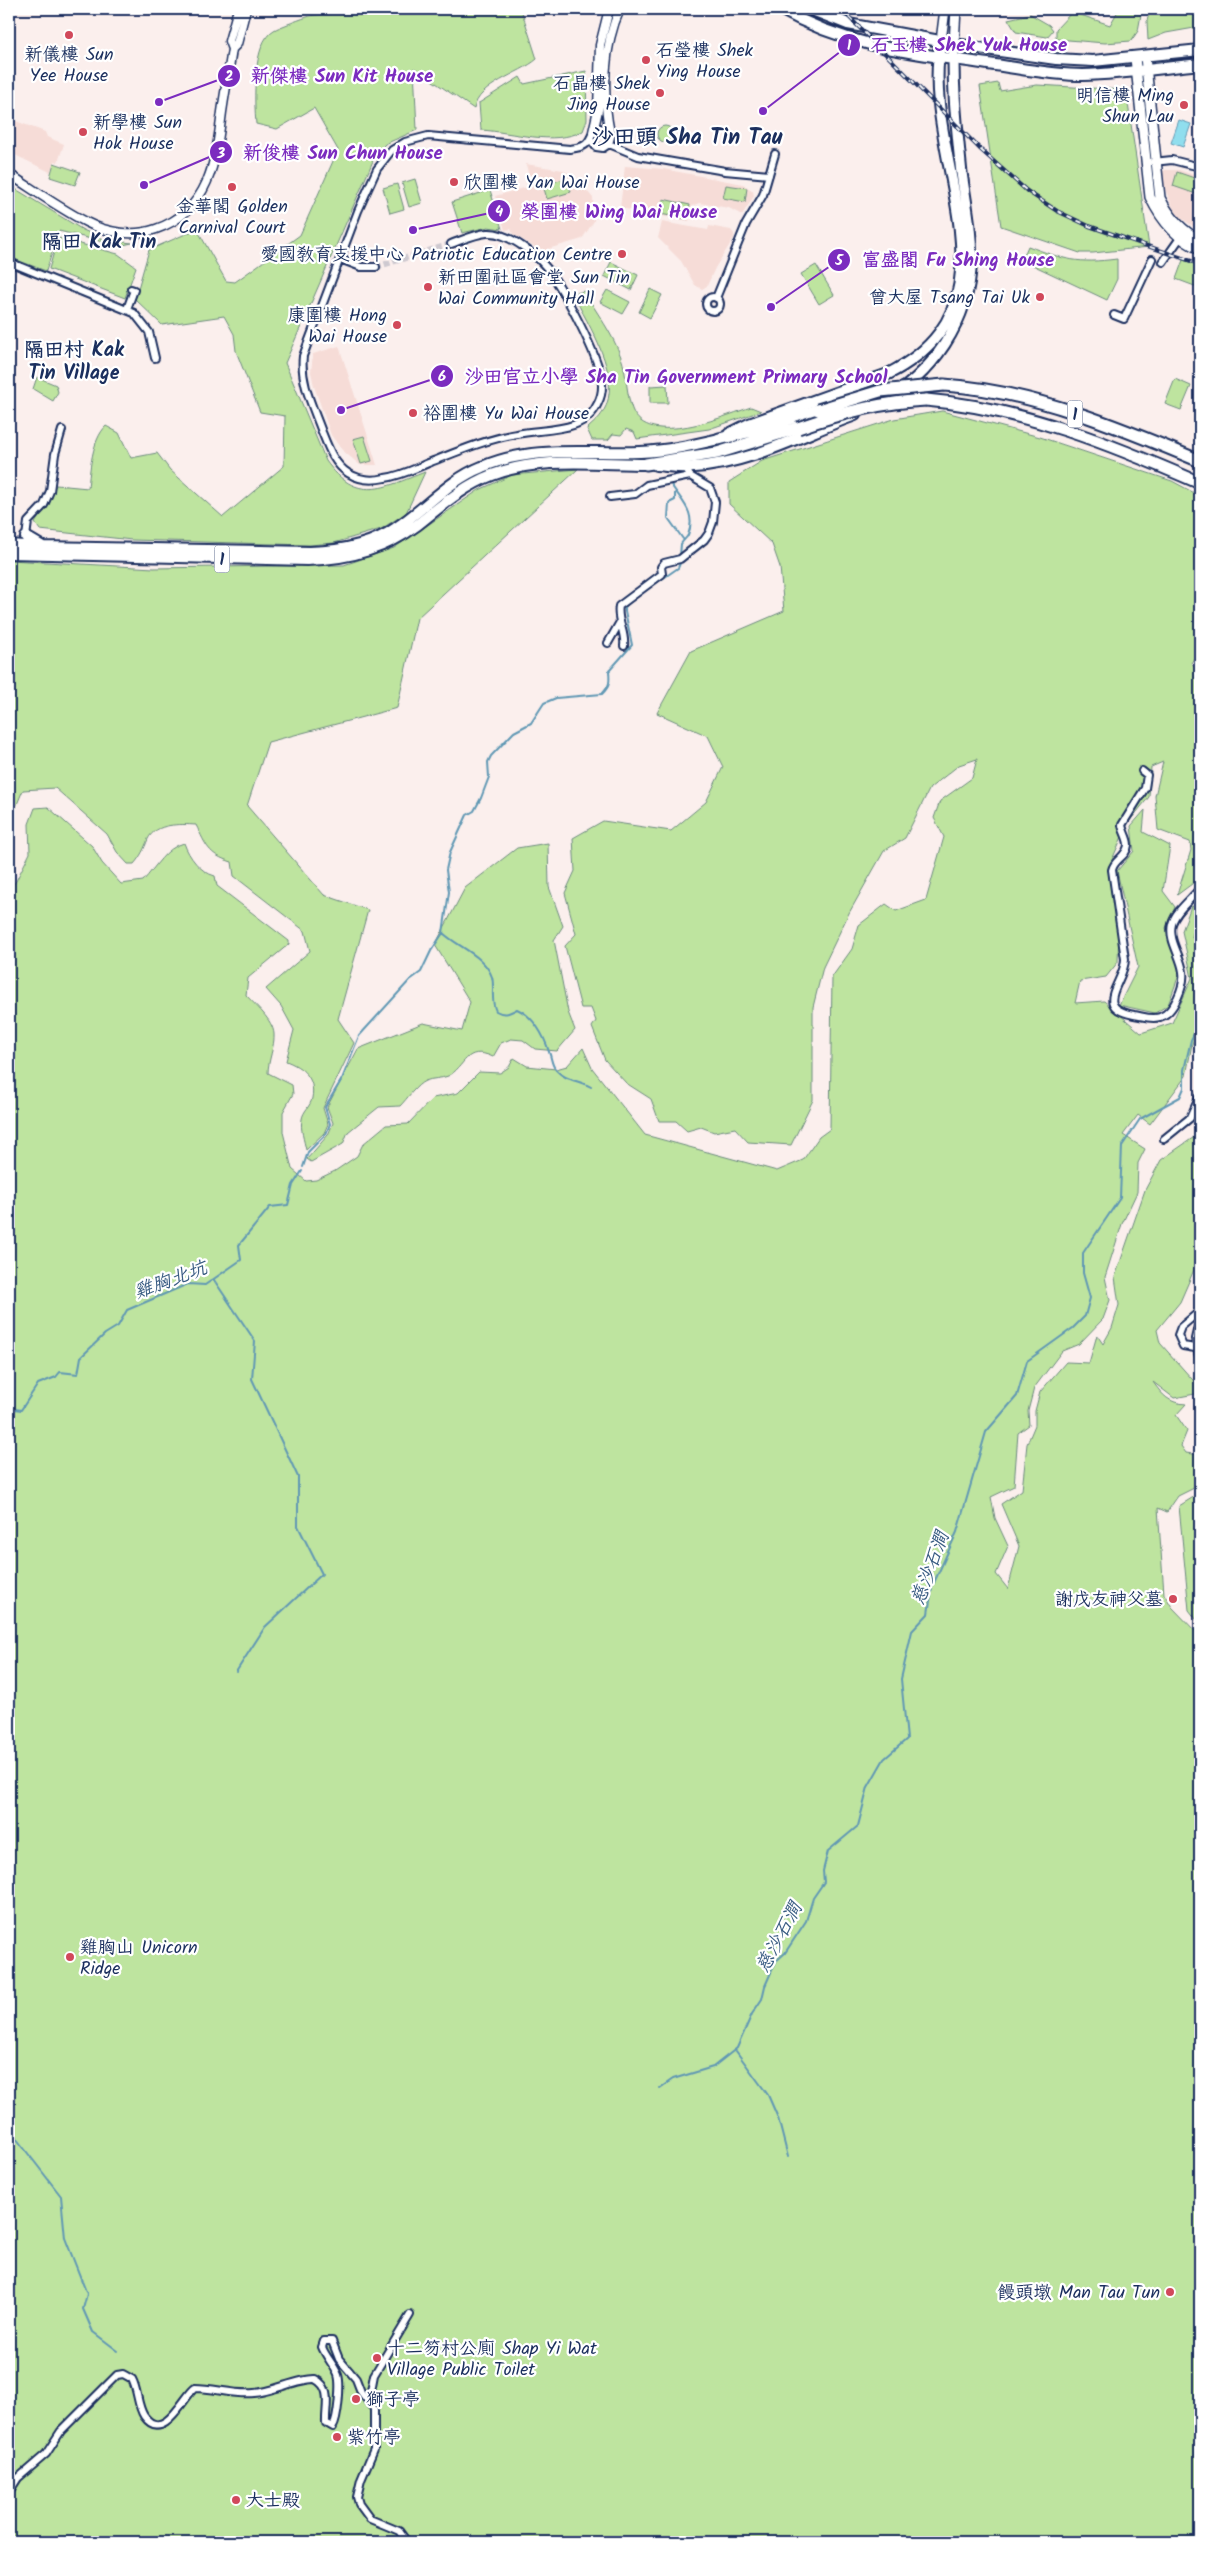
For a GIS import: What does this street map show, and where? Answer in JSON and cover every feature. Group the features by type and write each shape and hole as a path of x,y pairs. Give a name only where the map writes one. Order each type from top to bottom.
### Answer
{"highway":[{"name":"1","path":"718,439 752,432 880,391 944,385 985,389 1027,399 1114,427 1200,461"},
{"name":"1","path":"646,464 712,454 861,408 896,402 926,400 969,404 1019,416 1108,446 1200,483"}],"main road":[{"path":"780,9 816,27 870,46 953,59 1081,75 1141,71 1200,64"},
{"path":"810,9 848,24 954,44 1056,59 1093,61 1200,50"},
{"path":"718,439 749,424 888,374 906,365 929,347 947,322 958,293 963,248 959,213 940,125 938,57 945,9"},
{"path":"646,464 688,472 750,456 866,411 900,393 936,358 952,332 963,307 971,262 953,59 956,9"},
{"path":"1140,57 1150,197 1158,214 1180,238 1200,249"},
{"path":"1149,163 1160,198 1166,210 1179,226 1200,240"},
{"name":"1","path":"9,545 44,548 310,552 340,550 367,543 386,534 457,480 502,460 544,452 657,451 718,439"},
{"name":"1","path":"9,553 307,560 342,558 367,551 393,540 462,490 495,474 517,468 551,464 646,464"},
{"path":"26,538 44,548"}],"street":[{"path":"9,174 87,222 110,231 145,232 171,223 193,206 209,181 221,127 232,49 229,41 238,9"},
{"path":"232,49 237,44 246,9"},
{"path":"451,244 481,234 493,233 507,238 538,258 561,290 592,352 601,377 602,388 600,397 593,412 573,425 510,435 458,451 397,475 372,480 348,473 334,459 308,397 302,368 303,356 340,258 377,169 392,150 404,142 436,136 570,149 587,144 592,136 598,110 600,45 607,9"},
{"path":"610,144 607,111 608,56 620,9"},
{"path":"592,136 602,128 610,133"},
{"path":"592,136 598,148 605,148 610,144"},
{"path":"610,144 628,154 725,171 769,176"},
{"path":"716,298 746,224 763,195 776,154"},
{"path":"1149,163 1172,160 1200,168"},
{"path":"1163,262 1180,238"},
{"path":"340,258 361,267 376,267"},
{"path":"1114,315 1124,319 1152,259"},
{"path":"9,262 127,309 145,325 156,358"},
{"path":"127,309 134,290 131,289"},
{"path":"26,538 28,522 44,505 50,491 55,454 62,430"},
{"path":"610,497 635,494 647,485 688,472 705,483 712,494 715,511 709,533 680,559 664,563 661,567 662,574 643,590 622,602 618,612 625,639 624,646"},
{"path":"608,643 620,622"},
{"path":"1142,771 1147,775 1147,784 1122,825 1128,848 1124,855 1115,862 1112,870 1126,959 1124,969 1112,995 1114,1005 1120,1011 1158,1018 1165,1014 1172,1006 1184,974 1172,938 1173,923 1200,888"},
{"path":"1164,1139 1190,1118 1200,1096"},
{"path":"1195,1348 1183,1346 1178,1335 1181,1327 1200,1311"},
{"path":"1200,1318 1196,1329 1195,1348 1200,1361"},
{"path":"369,2401 374,2375 410,2315"},
{"path":"9,2492 23,2473 46,2454 61,2431 117,2376 123,2374 132,2379 145,2416 153,2422 162,2423 173,2416 195,2388 222,2393 253,2394 278,2390 315,2379 325,2389 327,2426 333,2427 336,2420 339,2382 337,2374 322,2347 324,2340 328,2339 332,2341 339,2359 351,2373 361,2392 374,2409 374,2449 361,2480 357,2497 359,2504 370,2519 399,2531 407,2542"}],"shaded area":[{"path":"13,120 45,132 47,137 64,144 58,162 55,161 50,172 9,152 9,122"},
{"path":"526,164 563,170 576,178 593,198 594,221 582,239 541,251 513,234 511,229 505,230 495,196 531,186"},
{"path":"625,166 663,169 743,184 753,191 754,196 742,215 729,208 699,203 692,206 689,221 620,208"},
{"path":"1165,170 1179,170 1200,177 1200,231 1181,218 1174,210 1164,187 1162,172"},
{"path":"662,222 708,230 709,226 731,230 734,234 734,238 715,268 707,286 702,289 695,285 681,261 658,238"},
{"path":"339,346 377,465 360,465 342,450 331,435 314,386 311,372 313,354"}],"green space":[{"path":"342,9 521,9 537,59 491,86 477,100 474,109 414,68 417,130 385,144 376,154 285,363 326,461 337,474 360,488 371,489 396,483 425,472 406,513 381,529 334,543 309,545 132,540 40,530 35,523 48,503 56,485 88,488 95,447 101,432 106,426 119,433 131,458 157,453 170,470 223,517 284,466 285,416 260,412 236,351 234,334 224,316 162,325 135,299 149,250 197,229 226,281 235,282 300,235 338,150 314,108 277,129 256,124 255,88 258,59 267,37 274,30 310,16 336,13"},
{"path":"1119,9 1142,9 1138,31 1131,41 1105,43 1056,39 1056,29 1072,12 1110,25"},
{"path":"1150,9 1200,9 1200,27 1166,33 1148,40 1147,21"},
{"path":"1030,14 1049,25 1053,30 1047,37 1016,32 1008,19"},
{"path":"586,71 587,120 583,131 571,135 546,138 481,130 479,103 520,77 524,84"},
{"path":"998,83 1000,91 1037,85 1126,90 1149,247 1080,253 1001,226 980,86"},
{"path":"665,126 671,128 673,134 671,140 665,142 659,140 657,134 659,128"},
{"path":"54,163 80,172 75,185 50,177"},
{"path":"1177,172 1200,180 1199,195 1173,186"},
{"path":"567,178 571,192 547,199 543,185"},
{"path":"415,179 422,203 409,207 402,183"},
{"path":"397,184 404,209 390,213 383,188"},
{"path":"9,185 83,230 106,240 132,243 119,246 59,231 46,271 9,257"},
{"path":"726,185 747,188 745,202 723,198"},
{"path":"490,190 502,229 488,227 462,233 452,202"},
{"path":"663,199 690,205 687,219 660,214"},
{"path":"58,238 118,254 136,267 125,298 49,269"},
{"path":"1028,246 1072,260 1117,259 1117,279 1107,300 1022,260"},
{"path":"1183,260 1200,266 1200,288 1176,279"},
{"path":"611,262 638,275 631,290 604,276"},
{"path":"816,265 834,295 819,304 801,274"},
{"path":"650,289 662,295 650,318 639,312"},
{"path":"607,290 630,302 623,314 600,302"},
{"path":"584,291 618,348 623,363 630,403 640,421 653,427 669,428 706,422 751,407 761,411 709,429 637,439 634,432 626,429 621,435 613,434 608,440 592,440 587,429 603,412 608,398 609,384 602,352 573,294"},
{"path":"37,377 56,385 58,392 53,401 33,389"},
{"path":"1175,379 1191,386 1181,410 1165,404"},
{"path":"667,385 668,403 650,403 650,386"},
{"path":"942,411 1040,437 1172,481 1200,496 1200,649 1191,663 1200,671 1200,878 1177,895 1191,850 1190,842 1158,830 1155,796 1163,762 1151,767 1149,797 1128,823 1108,869 1119,922 1118,962 1106,977 1080,981 1075,1003 1104,1001 1141,1033 1172,1023 1192,978 1182,931 1191,906 1200,908 1192,937 1200,941 1200,1028 1192,1044 1186,1076 1150,1124 1138,1115 1123,1135 1145,1149 1138,1163 1137,1192 1122,1224 1105,1277 1110,1300 1103,1319 1079,1344 1062,1351 1034,1388 1028,1411 1029,1425 1018,1433 1014,1486 991,1497 995,1518 1008,1546 996,1574 1008,1589 1019,1546 1001,1504 1022,1490 1027,1444 1035,1425 1035,1411 1040,1392 1066,1362 1089,1363 1097,1335 1103,1344 1112,1328 1119,1305 1115,1277 1145,1190 1161,1160 1200,1133 1200,1256 1180,1302 1157,1330 1160,1343 1200,1388 1200,1393 1174,1398 1153,1382 1167,1398 1186,1404 1176,1415 1187,1431 1181,1446 1186,1453 1200,1455 1200,1485 1178,1496 1167,1512 1158,1508 1164,1594 1172,1607 1200,1636 1200,2542 9,2542 9,890 16,881 30,853 29,824 35,808 48,807 92,846 102,863 121,884 143,881 171,849 184,843 196,863 205,871 215,876 217,886 289,941 289,944 248,978 246,995 263,1013 273,1029 273,1048 268,1073 292,1085 293,1094 283,1112 283,1132 292,1169 306,1181 316,1180 335,1171 357,1156 363,1144 386,1125 408,1124 433,1098 458,1093 479,1072 500,1073 509,1067 514,1058 527,1066 556,1069 567,1066 583,1048 592,1068 645,1135 777,1171 803,1160 819,1137 830,1129 832,977 852,949 859,925 886,904 896,911 926,900 944,837 934,818 940,801 972,778 977,759 959,765 930,788 905,838 884,851 849,913 823,967 813,1007 813,1100 791,1145 748,1142 735,1128 714,1132 701,1127 687,1131 676,1121 659,1121 651,1099 626,1083 605,1060 592,1027 596,1021 591,1008 581,1008 565,946 576,934 565,893 575,871 573,838 603,821 671,831 706,802 723,767 708,736 657,713 691,651 784,611 780,567 772,544 729,504 729,482 762,461 894,419"},
{"path":"364,436 372,461 361,464 353,439"},
{"path":"578,469 417,618 397,708 268,742 247,806 324,895 368,910 338,1019 354,1043 323,1108 328,1124 324,1133 306,1150 302,1134 302,1123 304,1113 311,1101 312,1085 310,1079 302,1070 286,1061 294,1030 281,1006 266,989 310,951 305,931 234,876 232,862 218,856 205,844 196,825 162,827 148,839 134,864 128,864 117,852 107,834 55,788 23,790 10,821 12,848 9,854 9,560 154,568 344,565 394,548 479,490 512,475"},
{"path":"1145,810 1143,832 1170,846 1163,891 1175,907 1166,928 1180,972 1168,1005 1155,1013 1119,1005 1138,967 1117,871 1134,851 1131,826"},
{"path":"548,843 549,887 563,926 554,940 568,1012 575,1030 557,1051 535,1049 523,1040 511,1039 501,1043 493,1057 477,1053 471,1055 448,1076 422,1083 400,1106 379,1107 348,1132 343,1144 311,1162 307,1159 328,1135 333,1123 327,1107 358,1049 423,1023 462,1031 470,1002 435,945 465,888 517,848"},
{"path":"1200,1493 1200,1624 1189,1610 1179,1506"}],"water":[{"path":"1179,120 1191,124 1183,147 1171,143"}],"waterway":[{"path":"670,483 686,507 691,520 688,535 681,544 680,556"},
{"path":"675,493 675,500 669,503 668,518 683,539"},
{"path":"636,597 678,568 681,561"},
{"path":"303,1167 308,1152 326,1134 330,1124 325,1107 342,1079 359,1036 410,980 421,972 431,951 443,933 449,892 446,870 450,852 467,815 474,811 481,798 489,777 488,762 491,756 514,732 531,723 544,703 556,698 602,694 607,689 609,671 632,645 625,611 625,607 632,600"},
{"path":"443,933 484,963 489,970 493,981 493,1003 496,1011 504,1014 517,1009 523,1012 533,1021 541,1033 556,1070 568,1078 591,1087"},
{"name":"慈沙石澗","path":"660,2088 673,2079 713,2067 737,2048 752,2014 762,1999 765,1986 776,1961 785,1953 806,1921 813,1898 824,1882 823,1871 828,1851 858,1826 868,1787 884,1759 907,1739 901,1679 912,1631 928,1614 932,1587 957,1532 986,1432 1017,1396 1027,1361 1073,1328 1085,1316 1090,1298 1083,1273 1083,1253 1120,1198 1122,1146 1140,1119 1180,1097 1184,1088 1184,1070 1191,1040 1200,1021"},
{"name":"雞胸北坑","path":"9,1408 21,1410 38,1384 56,1377 60,1372 78,1374 81,1357 105,1334 118,1326 127,1310 188,1284 205,1285 241,1260 239,1245 270,1207 288,1205 293,1185 302,1171"},
{"path":"214,1280 255,1341 252,1379 298,1477 298,1526 322,1574 265,1627 236,1672"},
{"path":"736,2051 768,2095 778,2118 788,2157"},
{"path":"9,2129 61,2196 65,2238 87,2294 83,2309 93,2332 118,2351"}],"tunnel":[{"path":"376,267 451,244"}],"railway":[{"path":"841,9 981,150 1027,191 1057,211 1089,226 1200,264"}],"place":[{"name":"新儀樓 Sun Yee House","path":"69,35"},
{"name":"石瑩樓 Shek Ying House","path":"646,60"},
{"name":"石晶樓 Shek Jing House","path":"660,93"},
{"name":"新傑樓 Sun Kit House","path":"159,102"},
{"name":"明信樓 Ming Shun Lau","path":"1184,105"},
{"name":"石玉樓 Shek Yuk House","path":"763,111"},
{"name":"新學樓 Sun Hok House","path":"83,132"},
{"name":"欣圍樓 Yan Wai House","path":"454,182"},
{"name":"新俊樓 Sun Chun House","path":"144,185"},
{"name":"金華閣 Golden Carnival Court","path":"232,187"},
{"name":"榮圍樓 Wing Wai House","path":"413,230"},
{"name":"愛國教育支援中心 Patriotic Education Centre","path":"622,254"},
{"name":"新田圍社區會堂 Sun Tin Wai Community Hall","path":"428,287"},
{"name":"曾大屋 Tsang Tai Uk","path":"1040,297"},
{"name":"富盛閣 Fu Shing House","path":"771,307"},
{"name":"康圍樓 Hong Wai House","path":"397,325"},
{"name":"沙田官立小學 Sha Tin Government Primary School","path":"341,410"},
{"name":"裕圍樓 Yu Wai House","path":"413,413"},
{"name":"謝戊友神父墓","path":"1173,1599"},
{"name":"雞胸山 Unicorn Ridge","path":"70,1957"},
{"name":"饅頭墩 Man Tau Tun","path":"1170,2292"},
{"name":"十二笏村公廁 Shap Yi Wat Village Public Toilet","path":"377,2358"},
{"name":"獅子亭","path":"356,2399"},
{"name":"紫竹亭","path":"337,2437"},
{"name":"大士殿","path":"236,2500"}],"district":[{"name":"沙田頭 Sha Tin Tau","path":"687,136"},
{"name":"隔田 Kak Tin","path":"99,241"},
{"name":"隔田村 Kak Tin Village","path":"74,360"}]}
